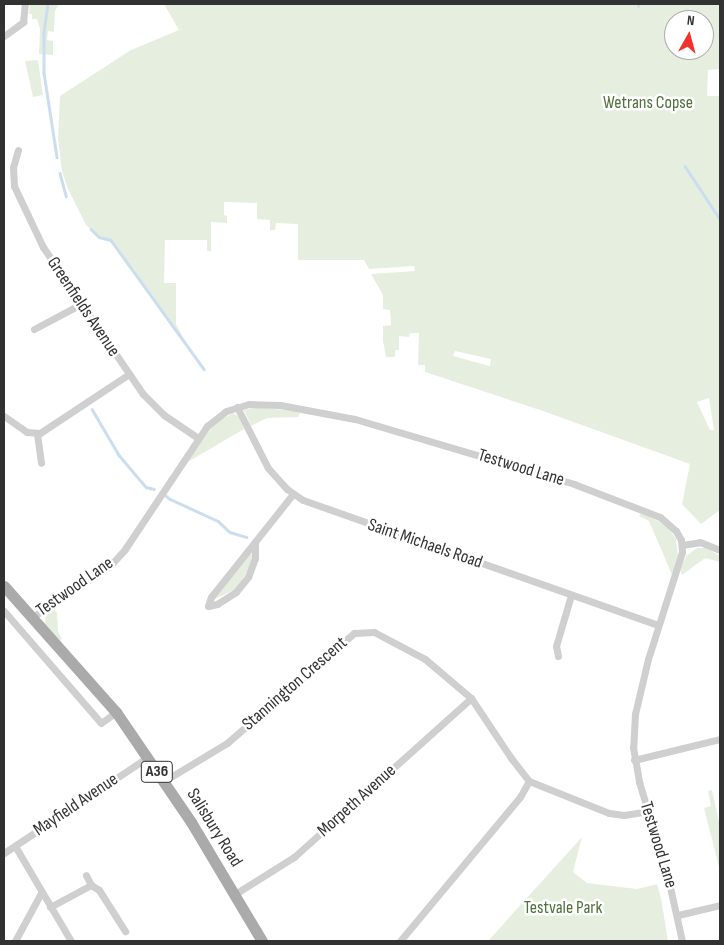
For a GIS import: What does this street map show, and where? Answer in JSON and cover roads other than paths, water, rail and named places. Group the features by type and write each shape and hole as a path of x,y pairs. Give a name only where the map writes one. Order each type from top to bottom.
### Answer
{"main road":[{"name":"Salisbury Road","path":"4,586 116,712 164,781 235,894 262,941"}],"street":[{"path":"4,36 23,22 25,4"},
{"name":"Greenfields Avenue","path":"18,150 12,173 16,192 39,242 129,374 158,410 198,438"},
{"path":"34,329 81,304"},
{"path":"4,416 20,428 37,434 50,428 129,374"},
{"name":"Testwood Lane","path":"31,618 101,573 116,560 198,438 217,417 237,407 268,403 342,415 542,474 620,500 660,517 676,531 682,545 680,560 658,625 635,714 633,735 634,760 678,915 682,941"},
{"name":"Saint Michaels Road","path":"237,407 268,468 293,494 323,509 658,625"},
{"path":"37,434 41,463"},
{"path":"255,542 255,558 248,577 236,592 217,604 208,606 211,597 293,494"},
{"path":"682,545 700,542 720,550"},
{"path":"558,656 556,646 571,594"},
{"path":"4,610 102,723 116,712"},
{"name":"Stannington Crescent","path":"164,781 227,743 354,633 374,632 405,647 425,660 471,698 511,758 529,781"},
{"name":"Morpeth Avenue","path":"235,894 294,857 471,698"},
{"path":"634,760 720,739"},
{"name":"Mayfield Avenue","path":"4,853 148,757"},
{"path":"400,941 520,797 529,781 609,813 624,815 649,811"},
{"path":"15,846 41,894 71,941"},
{"path":"86,875 92,886 99,890 125,931"},
{"path":"50,907 92,886"},
{"path":"15,941 41,894"},
{"path":"678,915 720,905"}],"waterway":[{"path":"48,4 44,33 44,73 57,157"},
{"path":"685,166 720,219"},
{"path":"60,173 66,196"},
{"path":"91,229 99,237 111,240 204,369"},
{"path":"92,409 119,455 146,487 154,489"},
{"path":"165,495 218,521 230,532 246,537"}],"park label":[{"name":"Wetrans Copse","path":"648,103"},
{"name":"Testvale Park","path":"563,908"}]}
